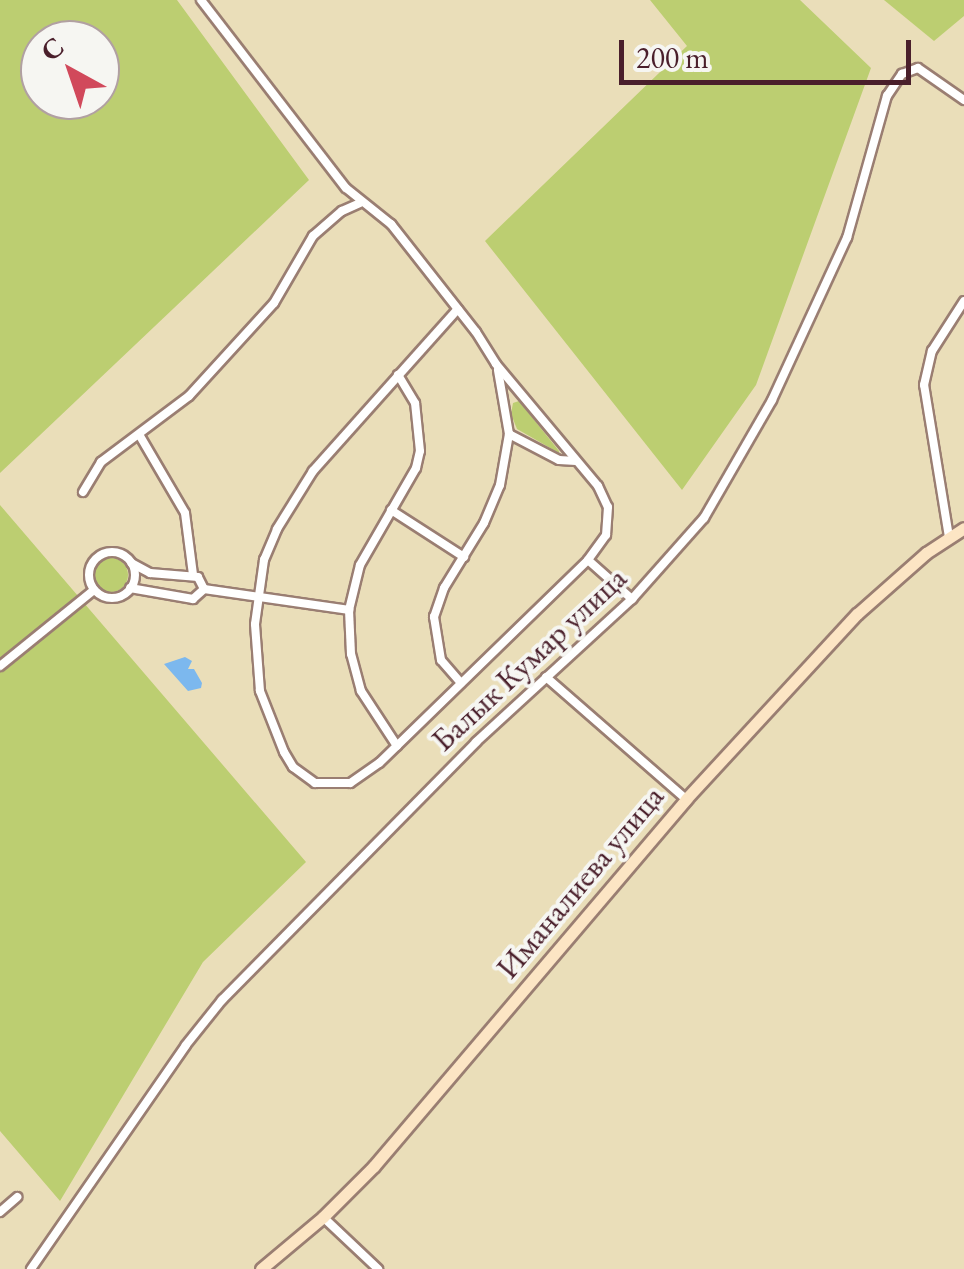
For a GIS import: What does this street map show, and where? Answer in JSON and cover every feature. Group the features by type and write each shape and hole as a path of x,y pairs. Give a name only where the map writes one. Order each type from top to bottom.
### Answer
{"street":[{"path":"202,0 360,203 391,224 458,308 496,364 598,486 608,507 606,535 588,560 397,746 350,783 315,783 293,766 275,734 260,691 254,645 264,560 294,498 334,444 458,308"},
{"name":"Балык Кумар улица","path":"31,1269 222,1000 308,909 632,599 704,518 772,400 846,238 887,96 902,74 918,68 964,100"},
{"path":"83,492 102,462 140,436 199,385 274,304 313,236 342,211 360,203"},
{"path":"948,538 924,385 932,351 964,301"},
{"path":"461,683 441,660 434,630 436,604 495,501 510,434 496,364"},
{"path":"397,746 360,691 351,654 349,610 360,565 416,468 420,450 415,403 398,375"},
{"path":"510,434 559,460 576,461"},
{"path":"140,436 186,513 193,575"},
{"path":"391,510 464,556"},
{"name":"Иманалиева улица","path":"261,1269 324,1218 440,1090 686,799 857,614 964,528"},
{"path":"94,590 90,570 98,557 112,552 150,572 193,575 201,580 204,589"},
{"path":"588,560 632,599"},
{"path":"94,590 115,598 130,588 134,577 131,563"},
{"path":"130,588 193,599 204,589"},
{"path":"204,589 349,610"},
{"path":"0,666 94,590"},
{"path":"546,678 686,799"},
{"path":"0,1212 16,1197"},
{"path":"324,1218 378,1269"}],"green space":[{"path":"0,0 177,0 309,180 0,473"},
{"path":"650,0 800,0 871,68 756,385 682,490 485,241 687,46"},
{"path":"884,0 964,0 964,16 934,41"},
{"path":"519,401 559,453 517,429 511,414 513,403"},
{"path":"0,505 306,862 203,962 60,1201 0,1131"},
{"path":"111,558 123,563 128,575 123,587 111,592 99,587 94,575 99,563"}],"water":[{"path":"185,657 192,661 188,669 194,669 201,688 188,691 164,664"}]}
